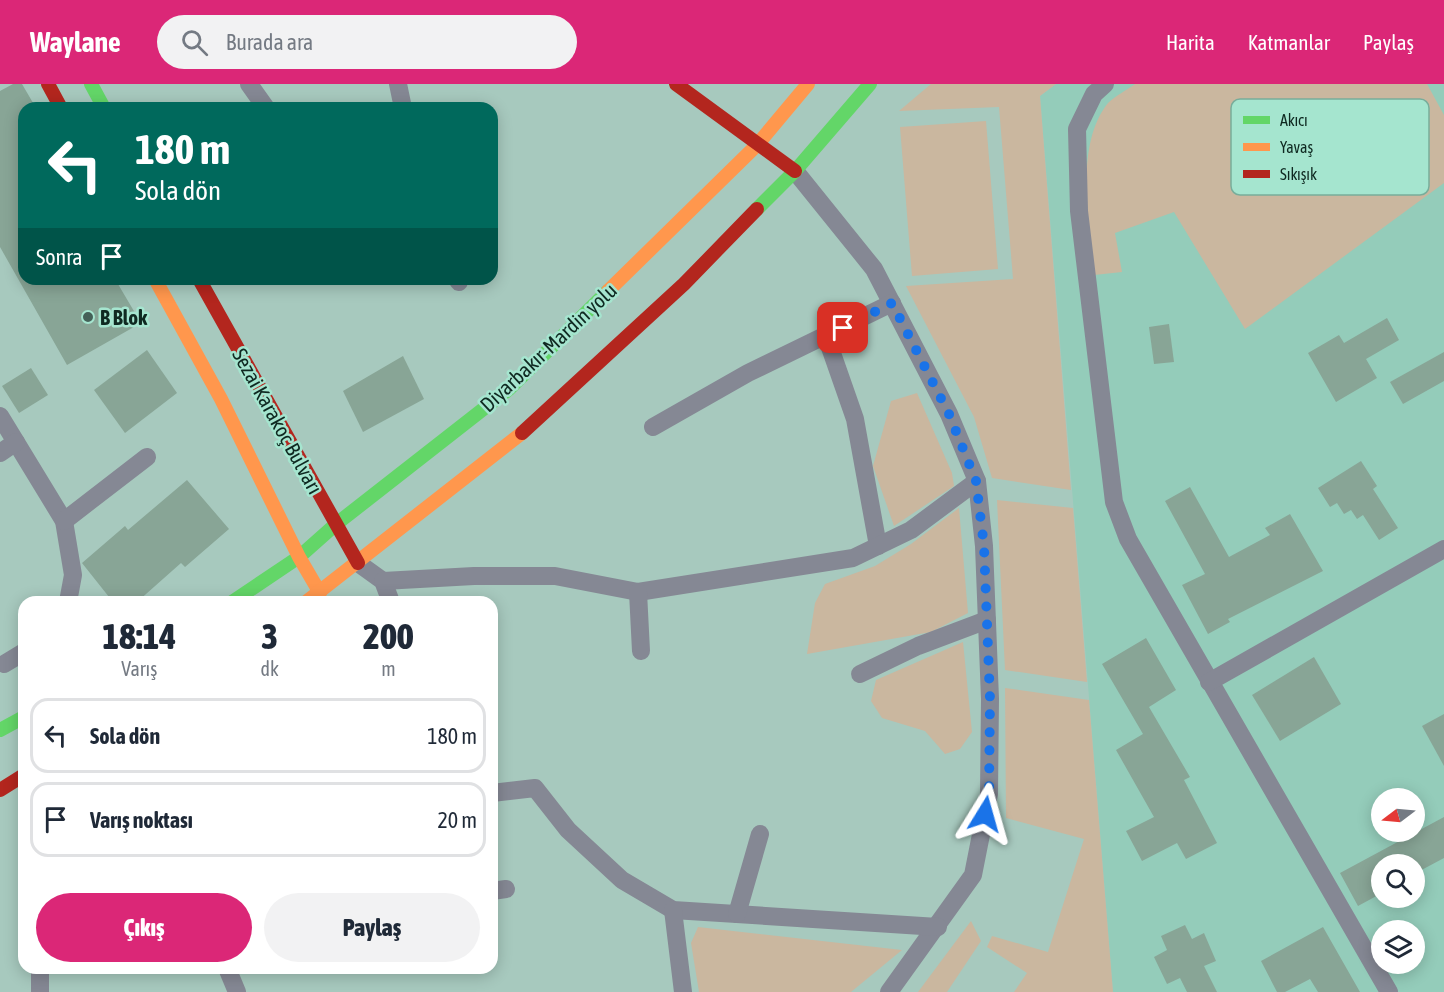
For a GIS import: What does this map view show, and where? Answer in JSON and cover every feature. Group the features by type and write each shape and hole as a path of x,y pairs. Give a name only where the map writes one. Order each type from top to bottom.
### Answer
{"main road":[{"path":"48,84 58,102"},
{"path":"91,84 101,102"},
{"path":"676,84 795,171"},
{"name":"Diyarbakır-Mardin yolu","path":"241,596 299,557 335,525 509,389 757,145 808,84"},
{"path":"315,596 527,429 684,284 795,171 870,84"},
{"path":"158,285 221,399 299,557 320,593"},
{"name":"Sezai Karakoç Bulvarı","path":"202,285 358,563"},
{"path":"0,730 18,720"},
{"path":"0,790 18,780"}],"street":[{"path":"249,84 262,102"},
{"path":"398,84 402,102"},
{"path":"1105,84 1094,94 1077,129 1079,211 1114,502 1128,539 1389,992"},
{"path":"795,171 874,268 949,414 976,481 984,546 989,794 973,875 890,992"},
{"path":"654,427 748,374 892,303"},
{"path":"826,336 855,419 878,546"},
{"path":"0,416 64,521 73,575 69,596"},
{"path":"0,453 16,442"},
{"path":"64,521 147,457"},
{"path":"383,581 474,576 555,576 638,592 853,558 911,530 976,481"},
{"path":"1209,682 1444,549"},
{"path":"358,563 383,581 389,596"},
{"path":"638,592 641,651"},
{"path":"860,674 918,646 987,620"},
{"path":"4,664 18,656"},
{"path":"498,792 535,788 568,830 622,880 674,910 938,927"},
{"path":"737,914 760,834"},
{"path":"674,910 683,992"},
{"path":"40,974 40,992"},
{"path":"230,974 237,992"}],"shaded area":[{"path":"931,84 1056,84 1040,96 1071,490 992,478 974,417 906,286 1013,279 999,107 899,111"},
{"path":"1056,84 1444,84 1444,992 1113,992 1040,96"},
{"path":"1135,84 1427,84 1444,115 1444,183 1429,194 1429,99 1231,99 1231,195 1428,195 1245,329 1174,212 1115,233 1122,272 1094,275 1087,210 1087,163 1097,120 1114,98"},
{"path":"986,121 998,269 912,276 900,127"},
{"path":"917,393 952,473 954,486 894,526 873,466 891,401"},
{"path":"997,500 1073,508 1087,682 1005,670"},
{"path":"959,508 968,613 931,632 807,654 815,603 825,584 875,566 911,544"},
{"path":"963,642 972,732 960,749 945,754 925,731 882,718 871,701 876,680"},
{"path":"1005,688 1089,700 1113,992 1014,992 1027,973 987,947 992,936 1048,952 1084,839 1006,818"},
{"path":"971,921 981,941 947,992 918,992"},
{"path":"698,927 902,950 851,992 699,992 691,943"}],"building":[{"path":"13,84 22,84 32,102 18,102 18,279 0,247 0,91"},
{"path":"22,285 119,285 141,323 67,365"},
{"path":"1387,318 1399,340 1366,359 1377,378 1336,402 1308,353 1339,335 1344,343"},
{"path":"1169,324 1174,362 1154,364 1149,327"},
{"path":"147,350 177,393 125,433 94,390"},
{"path":"1444,352 1444,381 1403,404 1390,382"},
{"path":"403,356 424,399 363,432 343,391"},
{"path":"31,368 48,395 19,413 2,386"},
{"path":"1361,461 1377,486 1373,489 1398,528 1379,540 1363,515 1357,519 1351,510 1344,514 1337,503 1330,507 1318,488"},
{"path":"187,480 229,529 185,567 181,563 144,596 108,596 82,563 125,526 128,530"},
{"path":"1190,487 1229,557 1270,535 1265,528 1290,514 1323,571 1228,619 1230,622 1208,634 1182,585 1205,574 1165,501"},
{"path":"1146,638 1176,690 1149,707 1190,777 1184,780 1217,843 1186,859 1177,843 1142,861 1126,831 1154,817 1116,750 1143,734 1102,664"},
{"path":"1314,657 1341,704 1280,741 1252,695"},
{"path":"1444,714 1444,766 1422,726"},
{"path":"1444,817 1444,858 1425,868 1425,854 1375,854 1398,842 1425,842 1425,827"},
{"path":"1371,856 1371,899 1358,906 1340,873"},
{"path":"1185,925 1192,939 1204,933 1216,961 1204,966 1217,992 1187,992 1180,978 1167,984 1154,957 1167,950 1161,936"},
{"path":"1323,927 1360,992 1318,992 1310,979 1285,992 1277,992 1261,961"}],"traffic: fast":[{"path":"91,84 101,102"},
{"path":"757,209 795,171 870,84"},
{"path":"241,596 299,557 335,525 509,389 608,291"},
{"path":"0,730 18,720"}],"traffic: slow":[{"path":"608,291 757,145 808,84"},
{"path":"158,285 221,399 299,557 320,593"},
{"path":"314,596 522,433"}],"traffic: jam":[{"path":"48,84 58,102"},
{"path":"676,84 795,171"},
{"path":"522,433 684,284 757,209"},
{"path":"202,285 358,563"},
{"path":"0,790 18,779"}],"place":[{"name":"B Blok","path":"88,317"}],"route":[{"path":"843,328 892,303 949,414 976,481 984,546 990,699 989,794 985,814"}]}
